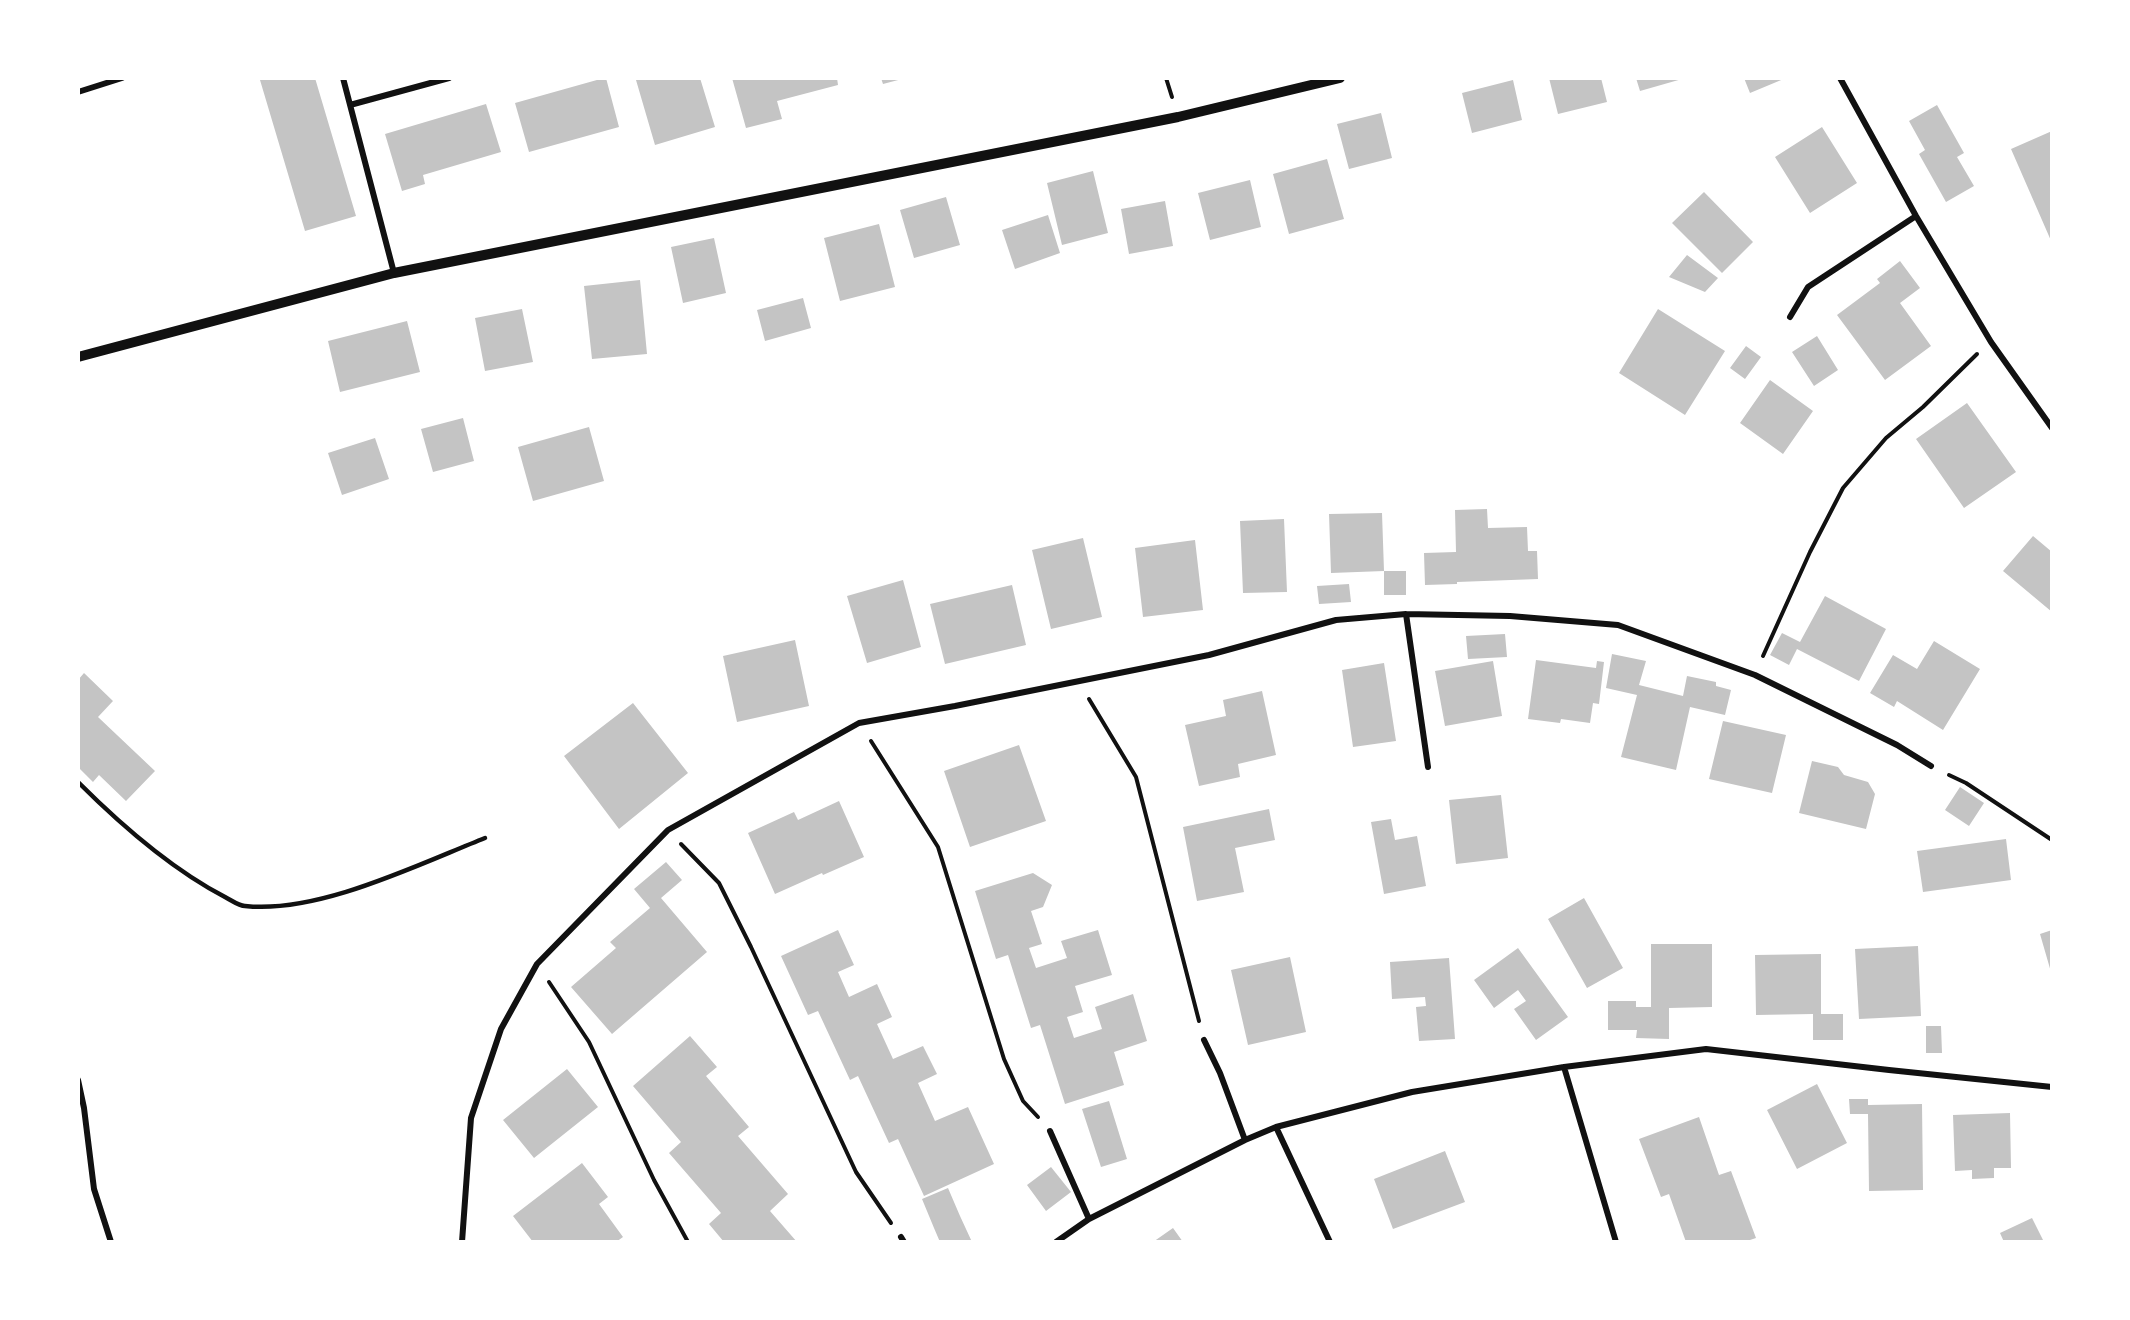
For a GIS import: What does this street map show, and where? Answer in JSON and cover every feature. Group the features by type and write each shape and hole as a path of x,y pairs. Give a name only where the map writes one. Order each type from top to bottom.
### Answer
{"street":[{"path":"78,92 122,78"},
{"path":"343,78 394,273"},
{"path":"350,105 449,78"},
{"path":"78,357 394,273 1178,117 1340,78"},
{"path":"1840,78 1916,216 1992,342 2052,428"},
{"path":"1790,317 1808,287 1916,216"},
{"path":"1406,614 1428,767"},
{"path":"462,1242 471,1118 501,1029 537,964 668,830 859,723 955,706 1209,654 1336,620 1406,614 1510,616 1618,625 1755,675 1897,745 1931,766"},
{"path":"1204,1040 1220,1073 1245,1140"},
{"path":"1056,1242 1089,1219 1245,1140 1276,1127 1412,1092 1564,1067 1706,1048 2052,1087"},
{"path":"1564,1067 1616,1242"},
{"path":"78,1080 84,1108 94,1189 111,1242"},
{"path":"1276,1127 1330,1242"},
{"path":"1050,1131 1089,1219"}],"lane":[{"path":"78,782 117,821 202,885 243,906 298,905 362,886 485,838"}],"path":[{"path":"1755,675 1810,552 1843,488 1886,438 1923,407 1972,357 1992,342"},
{"path":"1078,680 1136,777 1204,1040"},
{"path":"859,723 938,847 1004,1059 1023,1101 1050,1131"},
{"path":"1931,766 1966,783 2052,840"},
{"path":"668,830 719,883 752,947 856,1172 902,1240"},
{"path":"537,964 589,1042 654,1180 688,1242"}],"building":[{"path":"315,78 356,216 305,231 260,80"},
{"path":"606,78 619,127 529,152 515,103"},
{"path":"641,78 700,78 715,127 655,145 636,80"},
{"path":"732,78 837,78 838,85 777,101 782,119 746,128"},
{"path":"881,78 902,78 902,79 883,84"},
{"path":"1549,78 1601,78 1607,102 1558,114"},
{"path":"1636,78 1682,78 1682,79 1640,91"},
{"path":"1744,78 1786,78 1750,93"},
{"path":"1513,80 1522,120 1472,133 1462,93"},
{"path":"486,104 501,152 423,175 425,184 402,191 385,134"},
{"path":"1937,105 1964,153 1957,157 1974,186 1946,202 1919,154 1925,150 1909,121"},
{"path":"1381,113 1392,158 1349,169 1337,124"},
{"path":"1822,127 1857,183 1810,213 1775,157"},
{"path":"2052,131 2052,243 2011,149"},
{"path":"1327,159 1344,219 1289,234 1273,174"},
{"path":"1093,171 1108,233 1062,245 1047,183"},
{"path":"1250,180 1261,227 1210,240 1198,193"},
{"path":"1704,192 1753,242 1722,273 1672,223"},
{"path":"946,197 960,245 914,258 900,210"},
{"path":"1165,201 1173,246 1129,254 1121,209"},
{"path":"1048,215 1060,253 1015,269 1002,230"},
{"path":"879,224 895,287 840,301 824,238"},
{"path":"714,238 726,293 683,303 671,247"},
{"path":"1687,255 1718,278 1705,292 1669,277"},
{"path":"1900,261 1920,288 1900,303 1931,346 1885,380 1837,315 1880,283 1877,279"},
{"path":"640,280 647,354 592,359 584,286"},
{"path":"803,298 811,328 765,341 757,310"},
{"path":"522,309 533,362 485,371 475,318"},
{"path":"1658,309 1725,351 1685,415 1619,373"},
{"path":"407,321 420,372 340,392 328,341"},
{"path":"1817,336 1838,370 1814,386 1792,352"},
{"path":"1746,346 1761,357 1745,379 1730,368"},
{"path":"1770,380 1813,411 1783,454 1740,423"},
{"path":"1967,403 2016,472 1964,508 1916,439"},
{"path":"463,418 474,461 433,472 421,429"},
{"path":"589,427 604,481 533,501 518,447"},
{"path":"375,438 389,479 342,495 328,453"},
{"path":"1487,509 1488,528 1527,527 1528,551 1537,551 1538,579 1425,585 1424,553 1456,552 1455,510"},
{"path":"1382,513 1384,571 1331,573 1329,514"},
{"path":"1284,519 1287,592 1243,593 1240,521"},
{"path":"2033,536 2052,552 2052,612 2003,571"},
{"path":"1083,538 1102,617 1051,629 1032,550"},
{"path":"1195,540 1203,610 1143,617 1135,548"},
{"path":"1384,571 1406,571 1406,595 1384,595"},
{"path":"903,580 921,647 867,663 847,596"},
{"path":"1349,584 1351,602 1319,604 1317,586"},
{"path":"1012,585 1026,645 945,664 930,604"},
{"path":"1825,596 1886,629 1859,681 1797,649 1789,665 1770,655 1782,633 1800,642"},
{"path":"1505,634 1507,657 1468,659 1466,636"},
{"path":"795,640 809,706 737,722 723,656"},
{"path":"1934,641 1980,669 1943,730 1897,701 1894,707 1870,693 1893,655 1917,669"},
{"path":"1612,654 1646,661 1639,685 1683,696 1687,676 1716,682 1716,686 1731,690 1725,715 1690,707 1676,770 1621,757 1637,695 1606,688"},
{"path":"1536,660 1596,668 1597,661 1604,662 1599,704 1593,703 1590,723 1561,719 1560,723 1528,719"},
{"path":"1493,661 1502,716 1445,726 1435,671"},
{"path":"1384,663 1396,741 1353,747 1342,670"},
{"path":"84,673 113,701 98,717 155,771 126,801 99,775 93,782 78,767 78,680"},
{"path":"1262,691 1276,755 1238,764 1240,777 1199,786 1185,725 1226,716 1223,700"},
{"path":"633,703 688,773 619,829 564,756"},
{"path":"1723,721 1786,735 1772,793 1709,779"},
{"path":"1019,745 1046,821 970,847 944,771"},
{"path":"1812,761 1838,767 1844,775 1868,782 1875,794 1866,829 1799,813"},
{"path":"1960,787 1984,803 1969,826 1945,810"},
{"path":"1501,795 1508,858 1456,864 1449,800"},
{"path":"839,801 864,857 775,894 748,833 794,812 798,820"},
{"path":"1269,809 1275,840 1235,848 1244,892 1197,901 1183,827"},
{"path":"1391,819 1395,840 1417,836 1426,886 1384,894 1371,822"},
{"path":"2006,839 2011,880 1923,892 1917,851"},
{"path":"666,862 682,880 661,898 707,952 612,1034 571,987 616,948 610,942 650,908 634,889"},
{"path":"1033,873 1052,885 1043,907 1031,911 1042,944 1029,948 1036,968 1067,958 1061,941 1098,930 1112,975 1075,986 1083,1012 1067,1017 1074,1038 1102,1029 1095,1007 1133,994 1147,1041 1114,1052 1124,1085 1065,1104 1040,1025 1031,1028 1008,955 996,959 975,891"},
{"path":"1584,898 1623,968 1587,988 1548,919"},
{"path":"838,930 854,965 838,972 849,997 877,984 892,1017 877,1024 893,1059 923,1046 937,1074 918,1083 935,1121 968,1107 994,1164 924,1196 898,1139 889,1143 858,1076 850,1080 818,1011 808,1015 781,956"},
{"path":"2052,930 2052,972 2051,972 2040,934"},
{"path":"1651,944 1712,944 1712,1007 1669,1008 1669,1039 1636,1038 1637,1030 1608,1030 1608,1001 1636,1001 1636,1007 1651,1007"},
{"path":"1918,946 1921,1016 1859,1019 1855,949"},
{"path":"1518,948 1568,1017 1536,1040 1514,1009 1526,1001 1518,990 1494,1008 1474,980"},
{"path":"1821,954 1821,1014 1843,1014 1843,1040 1813,1040 1813,1014 1756,1015 1755,955"},
{"path":"1290,957 1306,1032 1248,1045 1231,970"},
{"path":"1449,958 1455,1039 1419,1041 1416,1007 1426,1006 1425,997 1392,999 1390,962"},
{"path":"1926,1026 1941,1026 1942,1053 1926,1053"},
{"path":"690,1036 717,1067 706,1076 749,1127 738,1136 788,1194 770,1211 797,1242 724,1242 709,1224 721,1213 669,1153 681,1142 633,1086"},
{"path":"567,1069 598,1107 534,1158 503,1120"},
{"path":"1817,1084 1847,1143 1797,1169 1767,1110"},
{"path":"1849,1099 1868,1099 1868,1105 1922,1104 1923,1190 1869,1191 1868,1114 1850,1114"},
{"path":"1109,1101 1127,1159 1101,1167 1082,1109"},
{"path":"2010,1113 2011,1168 1994,1168 1994,1178 1972,1179 1972,1170 1955,1171 1953,1115"},
{"path":"1699,1117 1719,1175 1731,1171 1756,1238 1744,1242 1686,1242 1669,1194 1661,1197 1639,1139"},
{"path":"1445,1151 1465,1202 1393,1229 1374,1179"},
{"path":"582,1163 608,1197 599,1204 623,1237 616,1242 533,1242 513,1216"},
{"path":"1051,1167 1071,1192 1046,1211 1027,1185"},
{"path":"948,1188 972,1242 940,1242 922,1199"},
{"path":"2032,1218 2044,1242 2004,1242 2000,1233"},
{"path":"1173,1228 1183,1242 1153,1242"}]}
